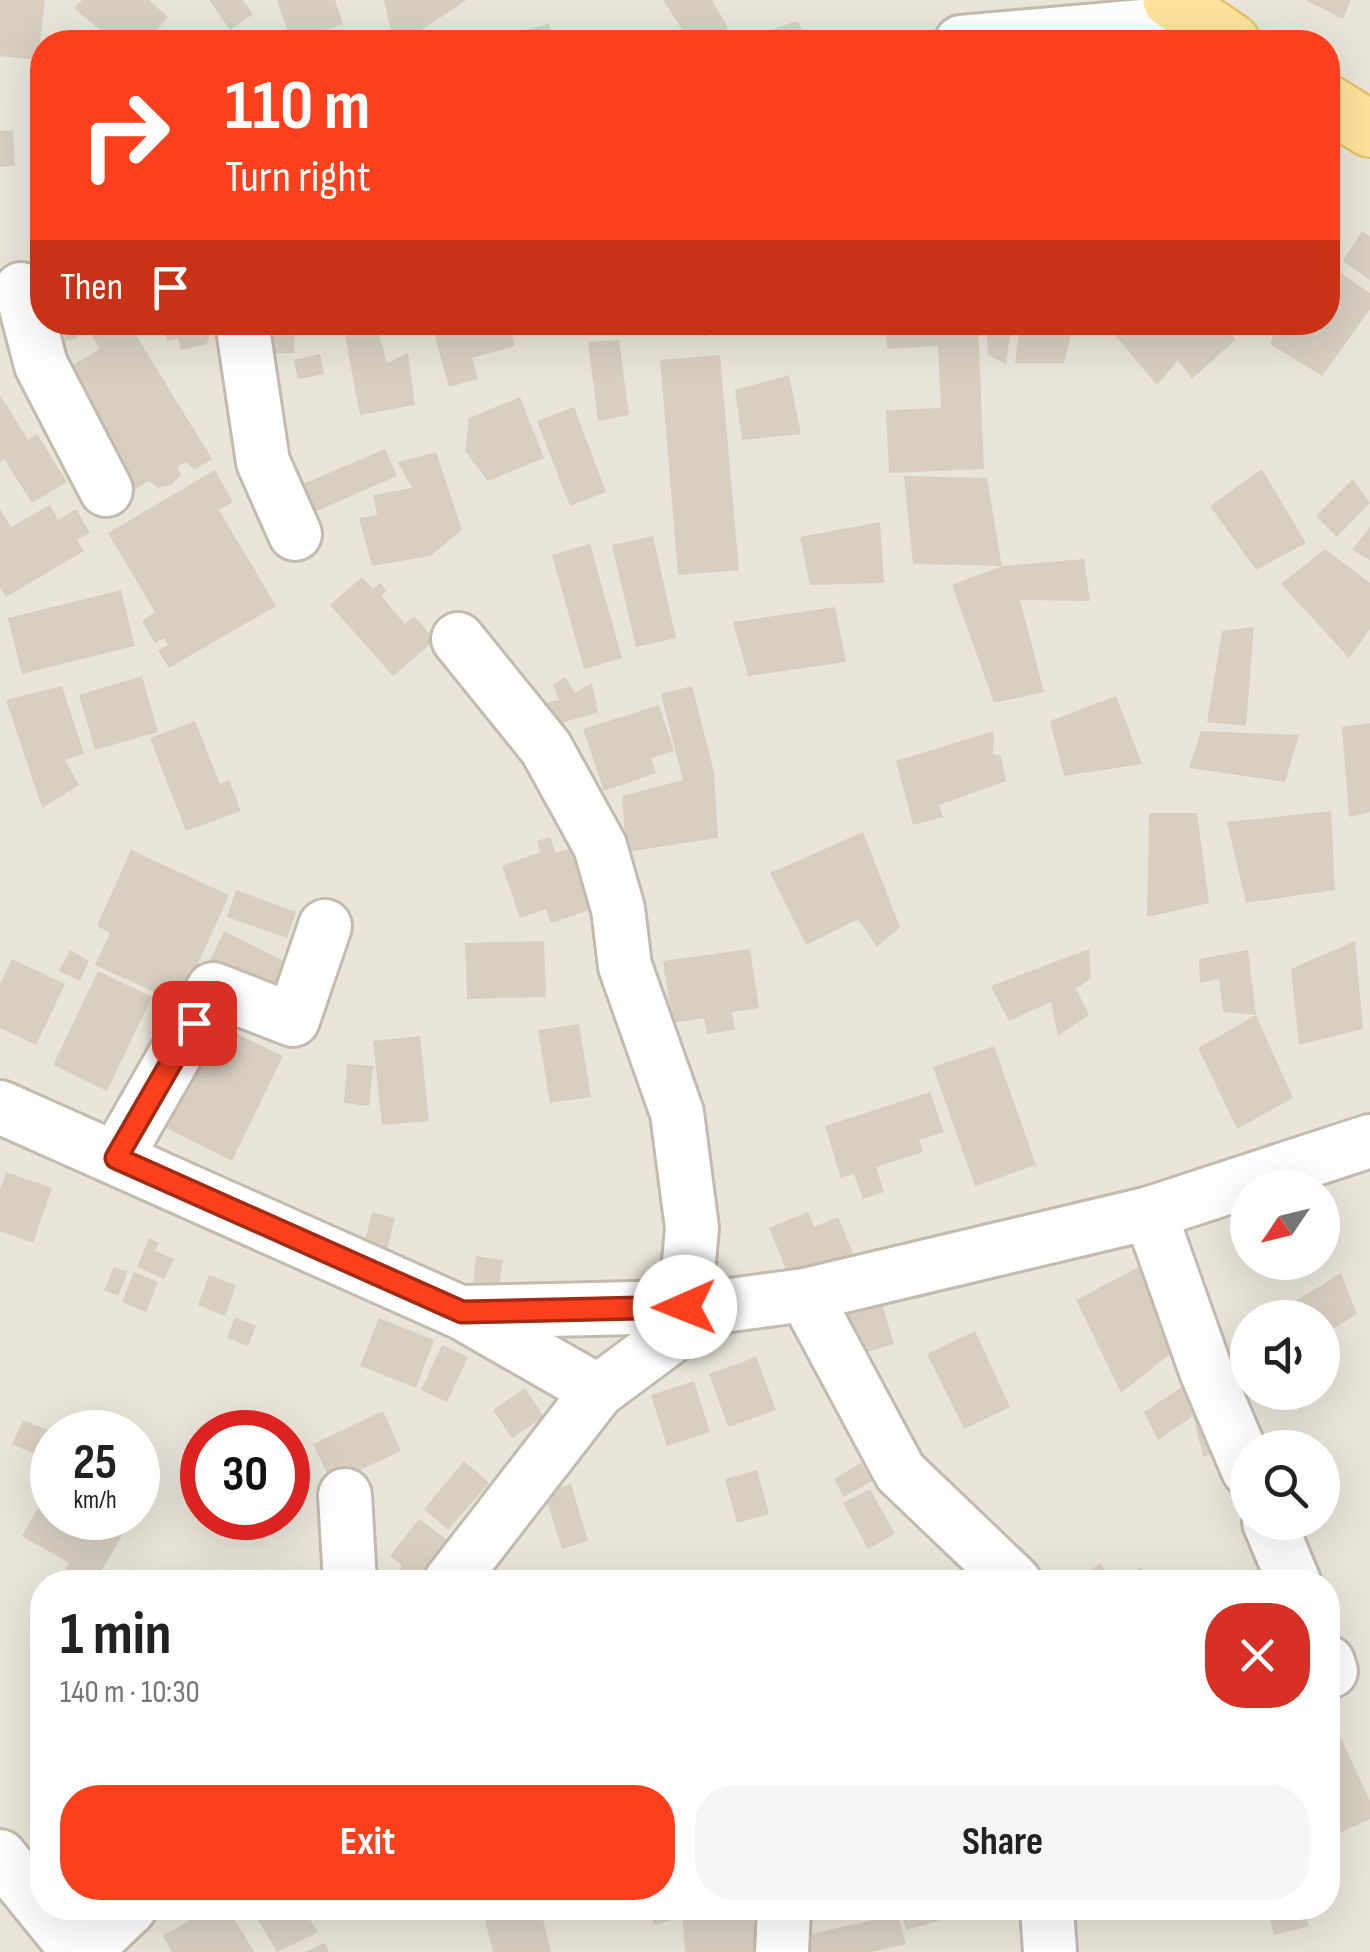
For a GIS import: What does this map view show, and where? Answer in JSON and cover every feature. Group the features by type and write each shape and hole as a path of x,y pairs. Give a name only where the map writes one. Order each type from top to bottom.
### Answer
{"main road":[{"path":"1340,110 1370,130"}],"street":[{"path":"941,30 970,0"},
{"path":"1098,30 1201,21"},
{"path":"21,289 30,323"},
{"path":"33,335 41,365 106,490"},
{"path":"244,335 263,462 294,534"},
{"path":"458,639 546,748 600,846 618,909 625,966 677,1113 704,1306"},
{"path":"116,1158 213,989 293,1020 325,926"},
{"path":"0,1106 462,1312 598,1390"},
{"path":"462,1312 704,1306 805,1295 1150,1214 1370,1141"},
{"path":"1150,1214 1233,1430"},
{"path":"805,1295 900,1472 1002,1570"},
{"path":"459,1570 598,1390 683,1328 704,1306"},
{"path":"346,1495 349,1570"},
{"path":"1276,1540 1289,1570"},
{"path":"0,1856 30,1892"},
{"path":"54,1920 81,1952 117,1920"},
{"path":"782,1952 783,1920"},
{"path":"1048,1920 1050,1952"}],"shaded area":[{"path":"0,0 1370,0 1370,1952 0,1952"}],"building":[{"path":"0,0 45,0 42,30 30,30 30,59 0,56"},
{"path":"82,0 149,0 168,17 157,30 100,30 74,8"},
{"path":"209,0 243,0 253,14 230,30"},
{"path":"277,0 335,0 343,24 326,30 287,30"},
{"path":"384,0 467,0 421,30 391,30"},
{"path":"663,0 712,0 728,28 725,30 682,30"},
{"path":"1305,0 1351,0 1343,19"},
{"path":"797,21 803,30 771,30"},
{"path":"549,24 551,30 524,30"},
{"path":"13,130 15,166 0,167 0,131"},
{"path":"1362,231 1370,236 1370,280 1343,261"},
{"path":"1340,272 1370,293 1370,309 1322,376 1270,344 1273,335 1340,335"},
{"path":"47,335 77,335 77,339 48,343"},
{"path":"92,335 136,335 212,459 194,470 186,462 177,467 181,475 171,485 158,488 149,481 131,492 58,374 100,349"},
{"path":"165,335 209,335 207,344 181,350 178,338 167,341"},
{"path":"259,335 295,335 294,353 263,354"},
{"path":"379,335 387,363 408,353 415,405 360,415 345,336"},
{"path":"435,335 512,335 515,346 472,358 478,379 449,387"},
{"path":"886,335 979,335 984,469 889,473 886,410 941,408 938,346 887,349"},
{"path":"987,335 1010,335 1006,364 988,355"},
{"path":"1018,335 1071,335 1064,363 1015,363"},
{"path":"1115,335 1233,335 1235,340 1192,379 1178,360 1157,385"},
{"path":"619,340 629,415 598,421 588,342"},
{"path":"320,354 324,374 298,379 294,360"},
{"path":"720,355 739,570 678,575 660,360"},
{"path":"789,375 801,434 742,440 735,390"},
{"path":"0,395 28,440 37,434 67,482 32,503 4,459 0,462"},
{"path":"520,397 544,458 488,481 465,451 469,418"},
{"path":"574,407 606,492 570,506 537,421"},
{"path":"385,449 397,476 308,515 296,487"},
{"path":"436,452 462,530 430,556 372,566 359,518 377,515 373,495 412,488 398,462"},
{"path":"1262,469 1306,543 1256,570 1210,506"},
{"path":"215,470 233,502 219,510 276,606 169,668 158,650 168,645 164,638 155,643 142,621 155,612 108,533"},
{"path":"904,476 987,478 1002,566 913,564"},
{"path":"1353,479 1370,503 1337,537 1316,516"},
{"path":"50,505 58,520 76,509 90,533 77,540 84,551 6,597 0,587 0,509 11,527"},
{"path":"880,522 884,583 810,585 800,537"},
{"path":"1370,527 1370,560 1352,550"},
{"path":"653,536 676,638 636,647 612,545"},
{"path":"590,544 622,658 584,669 552,555"},
{"path":"1325,549 1370,583 1370,629 1349,658 1281,584"},
{"path":"1084,559 1090,601 1020,600 1044,692 994,703 952,585 1002,566"},
{"path":"362,577 373,589 380,583 387,591 381,596 405,624 414,616 435,640 393,676 330,605"},
{"path":"121,590 135,646 22,674 8,618"},
{"path":"835,607 846,662 748,676 733,622"},
{"path":"1254,627 1246,726 1207,722 1222,631"},
{"path":"142,676 158,732 95,750 79,695"},
{"path":"565,677 575,693 592,683 598,713 545,727 535,705 559,700 553,685"},
{"path":"62,686 84,754 65,760 79,785 42,808 6,700"},
{"path":"692,686 714,772 718,838 626,852 622,796 683,780 661,694"},
{"path":"1116,696 1142,764 1064,776 1050,721"},
{"path":"659,705 674,751 651,758 656,773 604,791 583,729"},
{"path":"195,721 220,784 229,780 241,811 186,831 150,738"},
{"path":"1370,723 1370,812 1349,817 1342,727"},
{"path":"994,731 993,754 1001,756 1006,781 939,805 943,817 913,825 896,761"},
{"path":"1201,731 1299,735 1285,782 1189,768"},
{"path":"1331,811 1335,890 1246,903 1227,822"},
{"path":"1149,813 1197,813 1209,903 1147,917"},
{"path":"863,832 900,927 877,947 858,919 806,945 770,873"},
{"path":"550,837 556,853 573,847 595,908 551,923 546,909 520,918 502,866 540,852 537,841"},
{"path":"131,850 229,895 180,1004 95,965 110,933 97,926"},
{"path":"236,890 296,912 287,938 227,917"},
{"path":"224,931 294,966 277,1001 207,966"},
{"path":"544,941 546,997 467,999 465,943"},
{"path":"1355,941 1363,1029 1299,1045 1291,969"},
{"path":"750,949 759,1008 732,1012 735,1030 707,1034 704,1018 672,1023 663,961"},
{"path":"1089,949 1091,978 1076,989 1089,1015 1058,1036 1051,1002 1009,1021 991,986"},
{"path":"70,950 89,961 80,981 59,971"},
{"path":"1248,950 1256,1015 1223,1012 1219,979 1200,983 1199,959"},
{"path":"12,959 65,984 36,1045 0,1028 0,984"},
{"path":"98,971 152,997 107,1091 53,1065"},
{"path":"1256,1015 1293,1098 1237,1129 1198,1048"},
{"path":"215,1023 283,1056 232,1161 164,1127"},
{"path":"579,1024 591,1097 550,1103 538,1030"},
{"path":"420,1036 429,1121 382,1125 373,1041"},
{"path":"994,1046 1036,1165 975,1186 933,1067"},
{"path":"347,1064 373,1066 369,1106 344,1103"},
{"path":"930,1092 944,1132 919,1140 923,1152 876,1167 884,1192 863,1199 854,1174 841,1178 825,1126"},
{"path":"6,1172 52,1188 33,1243 0,1231 0,1190"},
{"path":"372,1212 395,1218 387,1251 364,1245"},
{"path":"808,1212 814,1227 838,1217 853,1253 790,1279 769,1228"},
{"path":"149,1238 159,1243 155,1251 174,1259 164,1279 137,1267"},
{"path":"476,1256 503,1260 499,1287 473,1284"},
{"path":"1150,1261 1184,1343 1121,1393 1076,1300"},
{"path":"114,1267 128,1272 118,1296 104,1290"},
{"path":"134,1272 158,1282 146,1312 122,1302"},
{"path":"1340,1274 1357,1314 1340,1325 1340,1300 1298,1300 1330,1280 1340,1280"},
{"path":"209,1275 236,1285 225,1316 198,1305"},
{"path":"879,1294 894,1344 847,1358 832,1309"},
{"path":"235,1317 256,1326 248,1346 227,1338"},
{"path":"379,1318 434,1340 416,1388 360,1366"},
{"path":"975,1331 1010,1407 964,1429 927,1354"},
{"path":"442,1345 468,1357 447,1402 421,1390"},
{"path":"756,1357 776,1410 728,1427 709,1374"},
{"path":"1206,1371 1220,1451 1203,1457 1193,1416 1158,1440 1144,1412"},
{"path":"694,1381 710,1432 667,1446 651,1395"},
{"path":"525,1388 544,1417 512,1438 493,1410"},
{"path":"383,1411 401,1451 332,1483 313,1444"},
{"path":"23,1420 30,1423 30,1452 12,1444"},
{"path":"464,1461 489,1483 448,1530 424,1509"},
{"path":"861,1463 872,1481 844,1497 834,1479"},
{"path":"757,1470 769,1514 737,1523 725,1479"},
{"path":"571,1484 588,1541 562,1549 544,1492"},
{"path":"870,1489 895,1534 868,1549 843,1503"},
{"path":"419,1519 453,1544 432,1570 399,1570 402,1565 390,1556"},
{"path":"30,1522 30,1540 119,1540 102,1570 65,1570 69,1563 22,1536"},
{"path":"1340,1736 1370,1801 1370,1819 1340,1833"},
{"path":"190,1920 235,1920 254,1952 172,1952 163,1936"},
{"path":"258,1920 310,1920 318,1932 277,1952"},
{"path":"485,1920 543,1920 551,1952 493,1952"},
{"path":"683,1920 756,1920 758,1952 685,1952"},
{"path":"872,1920 900,1920 906,1944 872,1952 794,1952 791,1939"},
{"path":"903,1920 939,1921 906,1930"},
{"path":"1270,1920 1307,1920 1309,1926 1274,1935"},
{"path":"325,1943 329,1952 305,1952"}],"route":[{"path":"194,1023 116,1158 462,1312 685,1307"}]}
